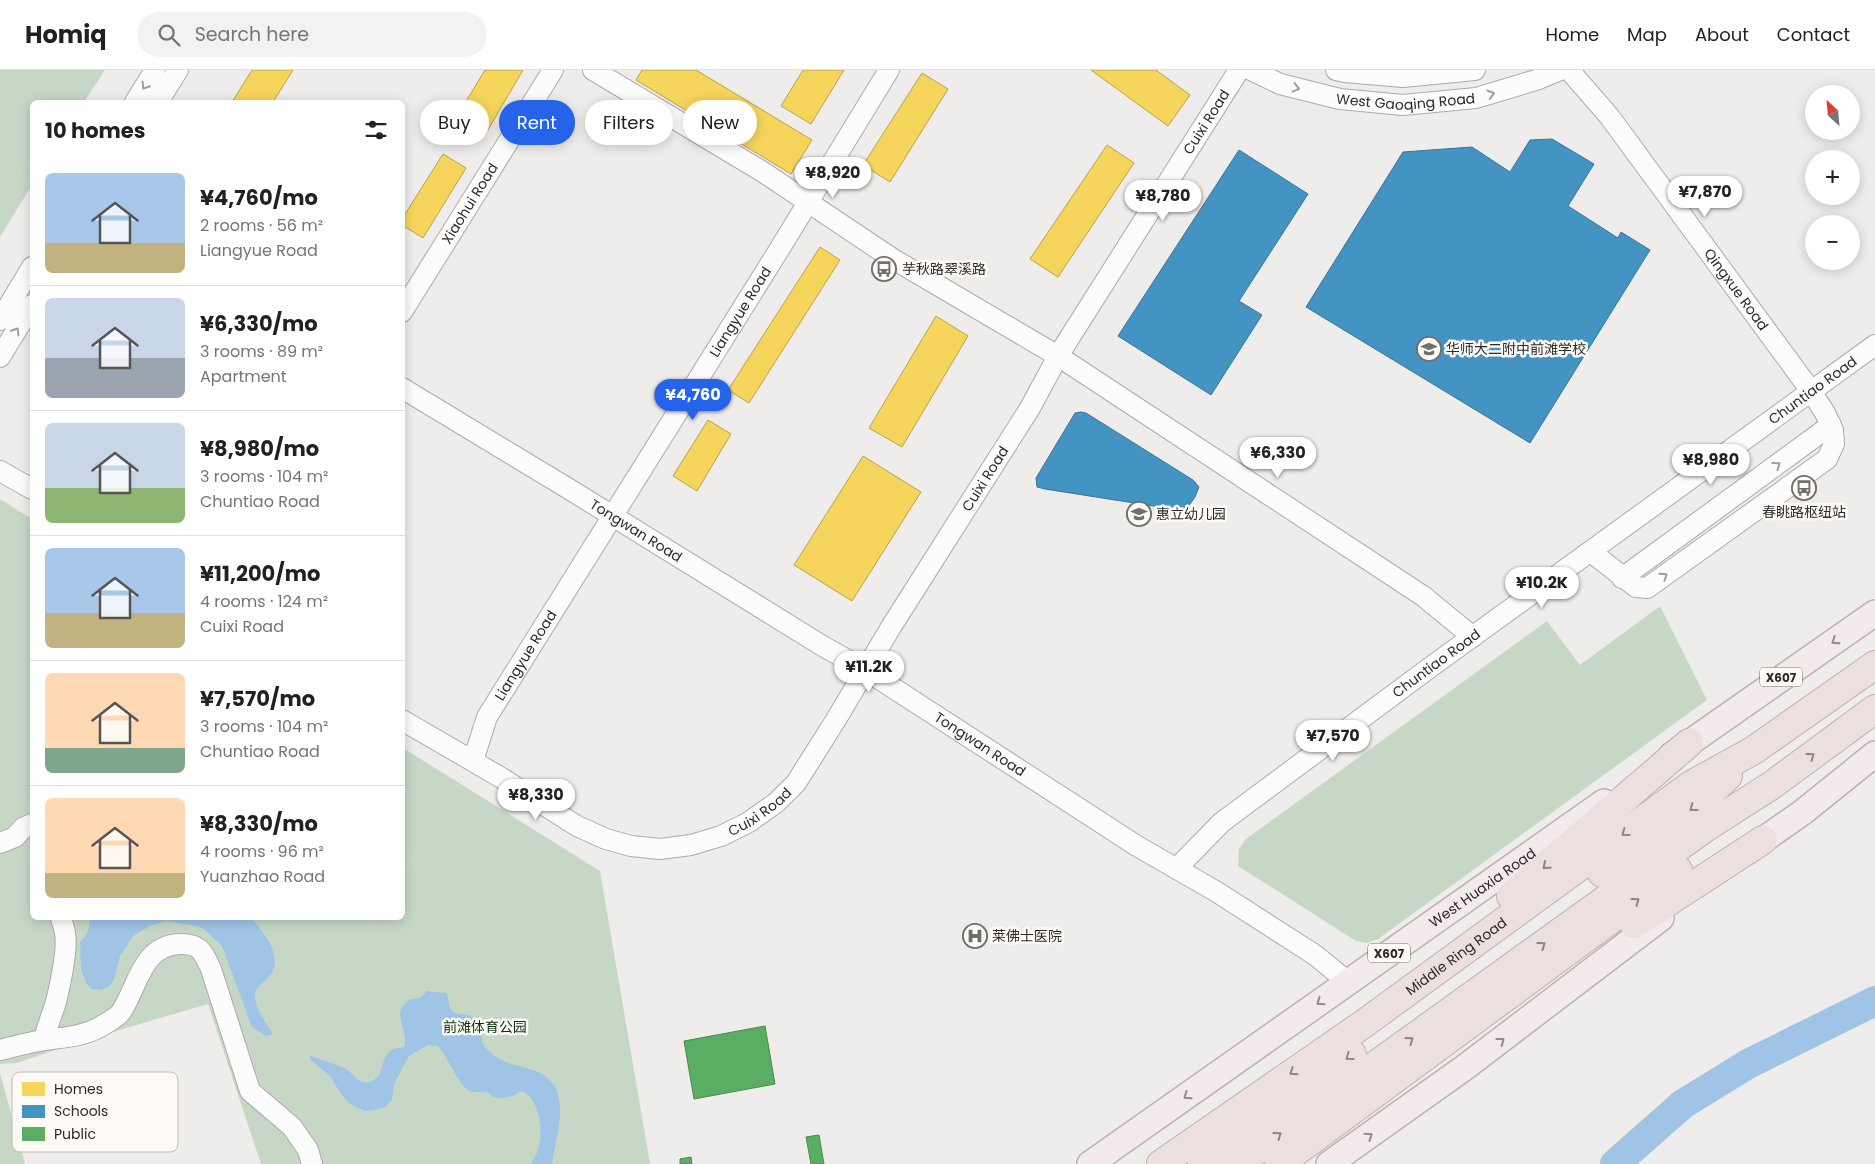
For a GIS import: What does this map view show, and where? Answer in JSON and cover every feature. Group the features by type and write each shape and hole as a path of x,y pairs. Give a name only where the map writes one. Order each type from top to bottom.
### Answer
{"highway":[{"name":"Middle Ring Road","path":"1161,1164 1362,1025 1691,785 1754,750 1865,672"},
{"path":"1238,1164 1705,828 1772,785 1875,709"},
{"path":"1362,1025 1689,743"},
{"name":"Middle Ring Road","path":"1202,1164 1698,804 1754,750"},
{"path":"1279,1164 1692,860 1772,785"},
{"path":"1372,1096 1763,840"}],"main road":[{"name":"West Huaxia Road","path":"1090,1164 1875,613"},
{"path":"1329,1164 1464,1068 1763,840 1803,812 1875,754"}],"street":[{"path":"136,100 155,70"},
{"path":"159,100 178,70"},
{"name":"Xiaohui Road","path":"405,307 553,70"},
{"path":"593,70 763,172 893,259 1058,356 1423,596 1473,637"},
{"name":"Liangyue Road","path":"473,761 487,717 889,70"},
{"name":"Cuixi Road","path":"405,722 473,761 577,826 606,839 631,846 660,849 691,845 721,836 749,822 777,802 796,783 867,671 891,627 1030,408 1058,356 1239,70"},
{"name":"West Gaoqing Road","path":"1251,70 1280,84 1340,99 1403,104 1476,98 1536,80 1560,70"},
{"name":"West Gaoqing Road","path":"1336,70 1403,77 1475,70"},
{"name":"Qingxue Road","path":"1569,70 1609,116 1811,391 1826,413 1831,425 1834,444 1826,459 1797,482 1647,588 1636,587 1591,552"},
{"path":"0,320 30,271"},
{"path":"0,357 30,308"},
{"name":"Chuntiao Road","path":"1177,868 1222,822 1875,345"},
{"name":"Tongwan Road","path":"405,390 821,645 867,671 1138,846 1217,892 1315,955 1348,982"},
{"path":"0,470 30,488"},
{"path":"0,844 15,837 23,828 30,825"},
{"path":"44,1040 61,981 66,934 62,920"},
{"path":"0,1050 44,1040 74,1038 98,1028 120,1014 140,971 156,952 172,944 190,943 204,953 211,969 250,1091 292,1127 308,1150 312,1164"}],"path":[{"path":"0,166 30,176"},
{"path":"405,870 473,761"},
{"path":"290,1058 375,920"}],"green space":[{"path":"0,70 105,70 85,100 30,100 30,188 0,237"},
{"name":"前滩体育公园","path":"0,499 30,518 30,920 405,920 405,749 600,871 650,1164 261,1164 208,1004 79,1042 17,1063 0,1064"},
{"path":"1660,606 1707,700 1378,939 1367,943 1356,941 1238,866 1239,849 1246,839 1547,621 1580,665"},
{"path":"0,1073 12,1117 12,1152 22,1152 25,1164 0,1164"}],"water":[{"path":"89,920 253,920 268,940 274,957 275,965 272,973 257,988 255,993 255,1000 259,1011 273,1034 266,1036 252,1027 222,946 204,929 166,921 152,925 134,935 120,956 114,980 110,986 101,990 92,989 86,983 81,969 80,942 85,937"},
{"path":"427,991 446,993 452,1011 466,1014 485,1026 482,1042 494,1056 539,1072 553,1083 559,1101 560,1119 552,1164 531,1164 537,1154 541,1134 537,1108 528,1095 522,1091 512,1096 499,1098 486,1092 470,1091 462,1084 438,1046 428,1045 409,1056 394,1084 392,1100 385,1107 375,1110 365,1111 350,1104 341,1094 330,1076 310,1059 310,1056 344,1068 365,1083 374,1080 380,1073 384,1059 390,1051 404,1047 405,1041 400,1015 404,1004 411,999 420,997"}],"building: Homes":[{"path":"252,70 293,70 274,100 233,100"},
{"path":"485,70 523,70 505,100 499,100 499,111 489,128 489,100 467,100"},
{"path":"642,70 696,70 746,100 683,100 683,109 673,102 673,100 669,100 636,80"},
{"path":"803,70 844,70 811,124 781,106"},
{"path":"1091,70 1156,70 1190,95 1168,126"},
{"path":"922,73 948,89 890,182 863,165"},
{"path":"757,107 812,140 791,174 743,145 757,145"},
{"path":"1107,145 1134,163 1058,277 1030,259"},
{"path":"443,154 466,168 423,238 405,227 405,214"},
{"path":"820,247 840,260 749,403 728,390"},
{"path":"936,316 968,336 902,447 869,428"},
{"path":"708,420 731,434 697,491 673,476"},
{"path":"863,456 921,492 852,601 794,565"}],"building: Schools":[{"path":"1552,139 1594,164 1568,206 1618,238 1621,232 1650,250 1530,443 1306,307 1403,152 1472,147 1510,172 1530,140"},
{"path":"1239,150 1308,194 1239,301 1262,315 1211,395 1118,336"},
{"path":"1075,413 1086,413 1193,480 1199,487 1195,497 1185,511 1037,487 1036,478"}],"building: Public":[{"path":"765,1026 775,1084 694,1099 684,1041"},
{"path":"819,1135 824,1164 811,1164 806,1137"},
{"path":"691,1157 692,1164 680,1164 680,1159"}],"waterway":[{"path":"1615,1164 1683,1104 1748,1064 1875,1001"}],"place":[{"name":"芋秋路翠溪路","path":"884,269"},
{"name":"华师大二附中前滩学校","path":"1429,349"},
{"name":"春眺路枢纽站","path":"1804,488"},
{"name":"惠立幼儿园","path":"1139,514"},
{"name":"莱佛士医院","path":"975,936"}]}
